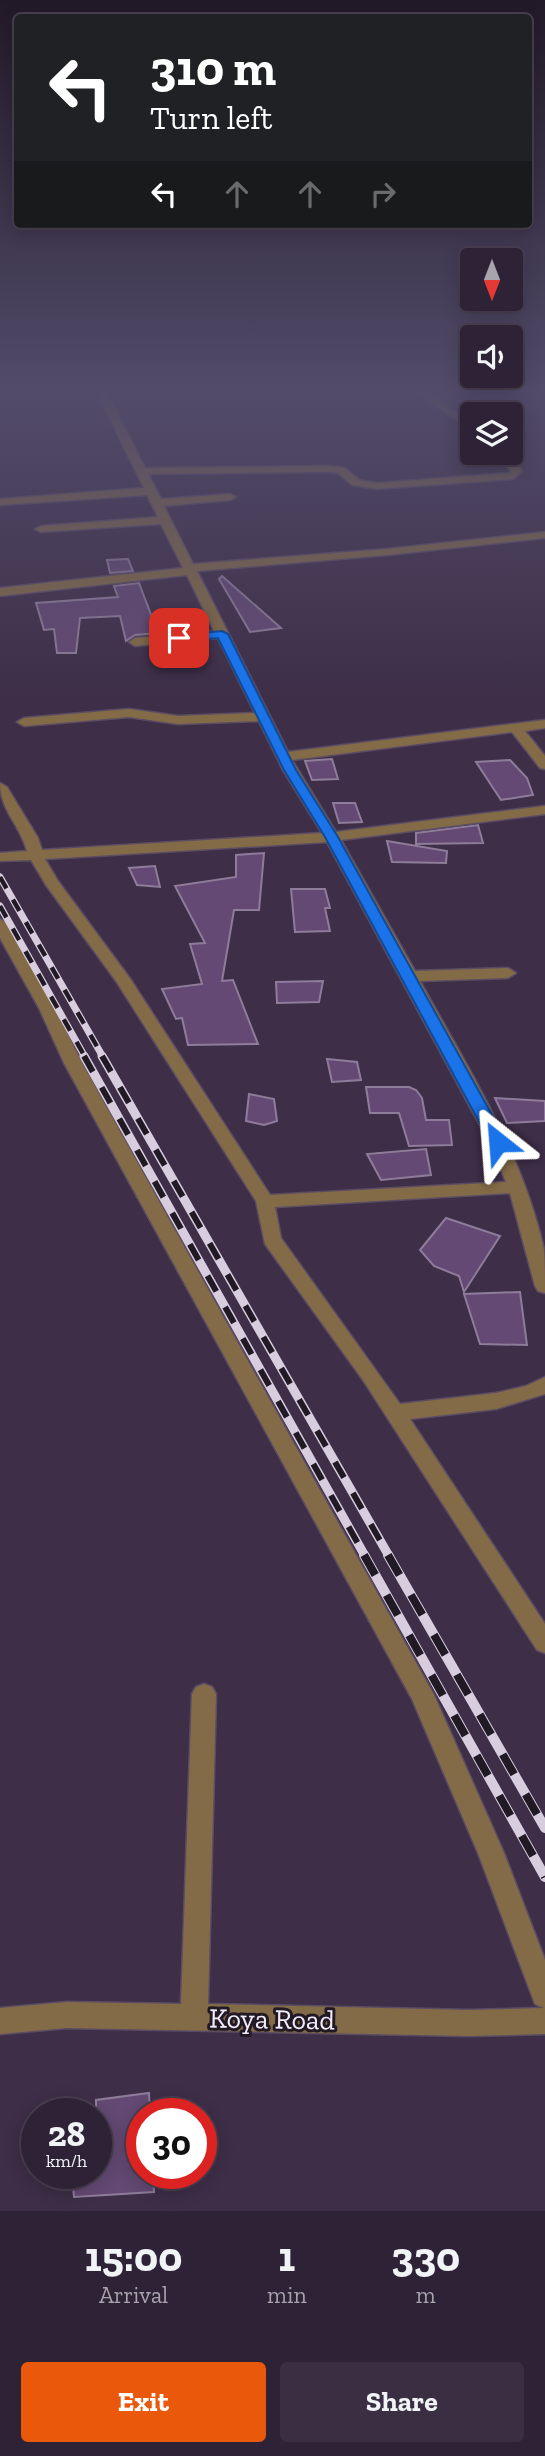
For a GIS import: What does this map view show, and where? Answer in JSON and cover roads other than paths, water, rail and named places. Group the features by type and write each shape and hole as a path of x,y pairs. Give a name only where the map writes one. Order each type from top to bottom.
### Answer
{"street":[{"path":"151,490 284,757 410,976 498,1142 517,1187 545,1286"},
{"path":"0,502 230,497"},
{"path":"41,529 165,520"},
{"path":"0,592 190,569 545,535"},
{"path":"135,642 222,634"},
{"path":"24,722 129,713 178,720 263,717"},
{"path":"284,757 545,724"},
{"path":"516,728 545,765"},
{"path":"0,787 31,838 36,855 78,922 123,980 265,1202 272,1239 394,1413 545,1643"},
{"path":"0,857 332,837 545,810"},
{"path":"0,924 47,1007 73,1063 422,1695 491,1853 545,1995"},
{"path":"410,976 508,973"},
{"path":"265,1202 517,1187"},
{"path":"394,1413 511,1397 536,1392 545,1385"},
{"path":"194,2018 204,1695"},
{"name":"Koya Road","path":"0,2021 67,2015 468,2023 545,2021"}],"railway":[{"path":"0,877 103,1057"},
{"path":"0,906 85,1057"},
{"path":"84,1056 365,1556"},
{"path":"102,1056 389,1556"},
{"path":"364,1555 545,1877"},
{"path":"388,1555 545,1828"}]}
